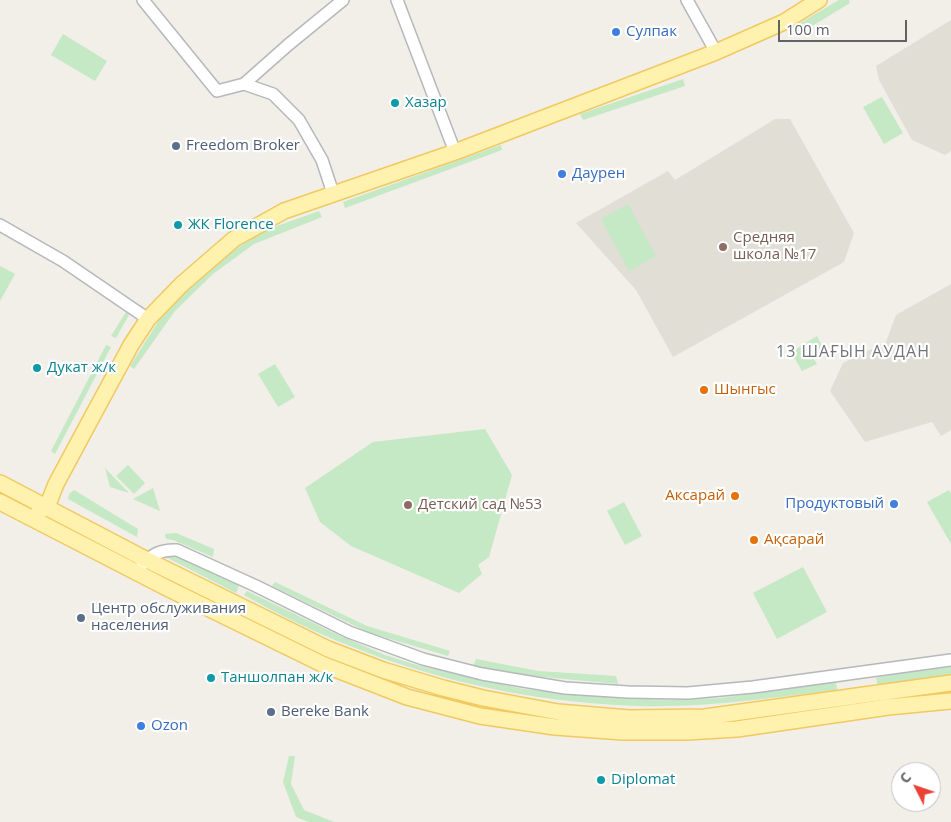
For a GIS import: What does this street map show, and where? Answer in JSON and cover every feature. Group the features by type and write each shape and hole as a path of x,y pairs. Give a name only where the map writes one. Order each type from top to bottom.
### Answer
{"main road":[{"path":"29,517 47,507 56,484 131,345 148,319 182,284 234,239 284,211 455,152 716,52 784,22 819,0"},
{"path":"0,483 147,560 328,649 383,670 483,698 558,712 629,718 705,717 951,683"},
{"path":"0,502 322,664 407,697 480,716 565,728 623,732 687,732 738,728 951,701"},
{"path":"929,703 951,706"}],"street":[{"path":"143,0 217,91 244,84 288,44 343,0"},
{"path":"397,0 455,152"},
{"path":"687,0 716,52"},
{"path":"244,84 273,94 299,120 322,160 334,193"},
{"path":"0,225 62,261 148,319"},
{"path":"136,572 147,560 160,551 177,550 256,586 349,632 423,659 482,674 565,688 688,693 753,687 951,660"}],"shaded area":[{"path":"951,20 951,151 945,155 912,140 879,80 876,66"},
{"name":"Средняя школа №17","path":"775,119 790,119 854,233 844,262 673,357 636,290 576,223 668,171 675,180"},
{"path":"951,284 951,430 941,436 932,422 865,442 830,391 843,363 886,342 896,315"}],"green space":[{"path":"839,0 849,0 850,3 799,34 795,26"},
{"path":"63,34 107,61 95,81 51,55"},
{"path":"683,79 685,86 583,120 580,114"},
{"path":"882,97 903,133 884,144 863,107"},
{"path":"501,145 502,150 345,208 343,202"},
{"path":"628,204 656,256 629,271 601,219"},
{"path":"319,211 322,217 254,244 213,274 175,311 134,369 130,366 163,314 209,267 263,231"},
{"path":"0,266 15,274 0,301"},
{"path":"126,312 129,315 116,338 111,336"},
{"path":"817,336 824,350 812,356 817,364 802,371 791,352"},
{"path":"106,345 111,347 55,454 51,451"},
{"path":"275,364 295,397 278,407 258,374"},
{"name":"Детский сад №53","path":"485,429 512,475 489,557 478,565 482,574 459,593 351,546 320,522 305,488 373,442"},
{"path":"128,465 145,483 134,494 116,476"},
{"path":"105,468 129,493 110,487"},
{"path":"153,488 160,511 133,499"},
{"path":"74,490 138,529 137,537 68,499 69,494"},
{"path":"949,490 951,494 951,544 927,502"},
{"path":"624,502 642,536 625,545 607,511"},
{"path":"176,533 214,549 213,557 173,540 166,539 165,534"},
{"path":"170,551 234,582 239,586 236,593 162,555"},
{"path":"803,567 827,612 777,639 753,593"},
{"path":"275,582 367,626 450,651 448,656 370,633 272,586"},
{"path":"247,591 385,655 420,666 523,689 615,698 673,700 720,698 836,682 837,690 738,702 663,706 586,703 535,697 484,687 385,659 289,619 244,595"},
{"path":"476,659 538,671 616,676 618,684 523,675 473,666"},
{"path":"951,667 951,677 878,686 876,678 894,674"},
{"path":"289,756 295,756 291,784 304,810 334,822 309,822 296,817 283,782"}],"place":[{"name":"Сулпак","path":"616,32"},
{"name":"Хазар","path":"395,103"},
{"name":"Freedom Broker","path":"176,146"},
{"name":"Даурен","path":"562,174"},
{"name":"ЖК Florence","path":"178,225"},
{"name":"Средняя школа №17","path":"723,247"},
{"name":"Дукат ж/к","path":"37,368"},
{"name":"Шынгыс","path":"704,390"},
{"name":"Аксарай","path":"735,496"},
{"name":"Продуктовый","path":"894,504"},
{"name":"Детский сад №53","path":"408,505"},
{"name":"Ақсарай","path":"754,540"},
{"name":"Центр обслуживания населения","path":"81,618"},
{"name":"Таншолпан ж/к","path":"211,678"},
{"name":"Bereke Bank","path":"271,712"},
{"name":"Ozon","path":"141,726"},
{"name":"Diplomat","path":"601,780"}],"district":[{"name":"13 ШАҒЫН АУДАН","path":"853,352"}]}
